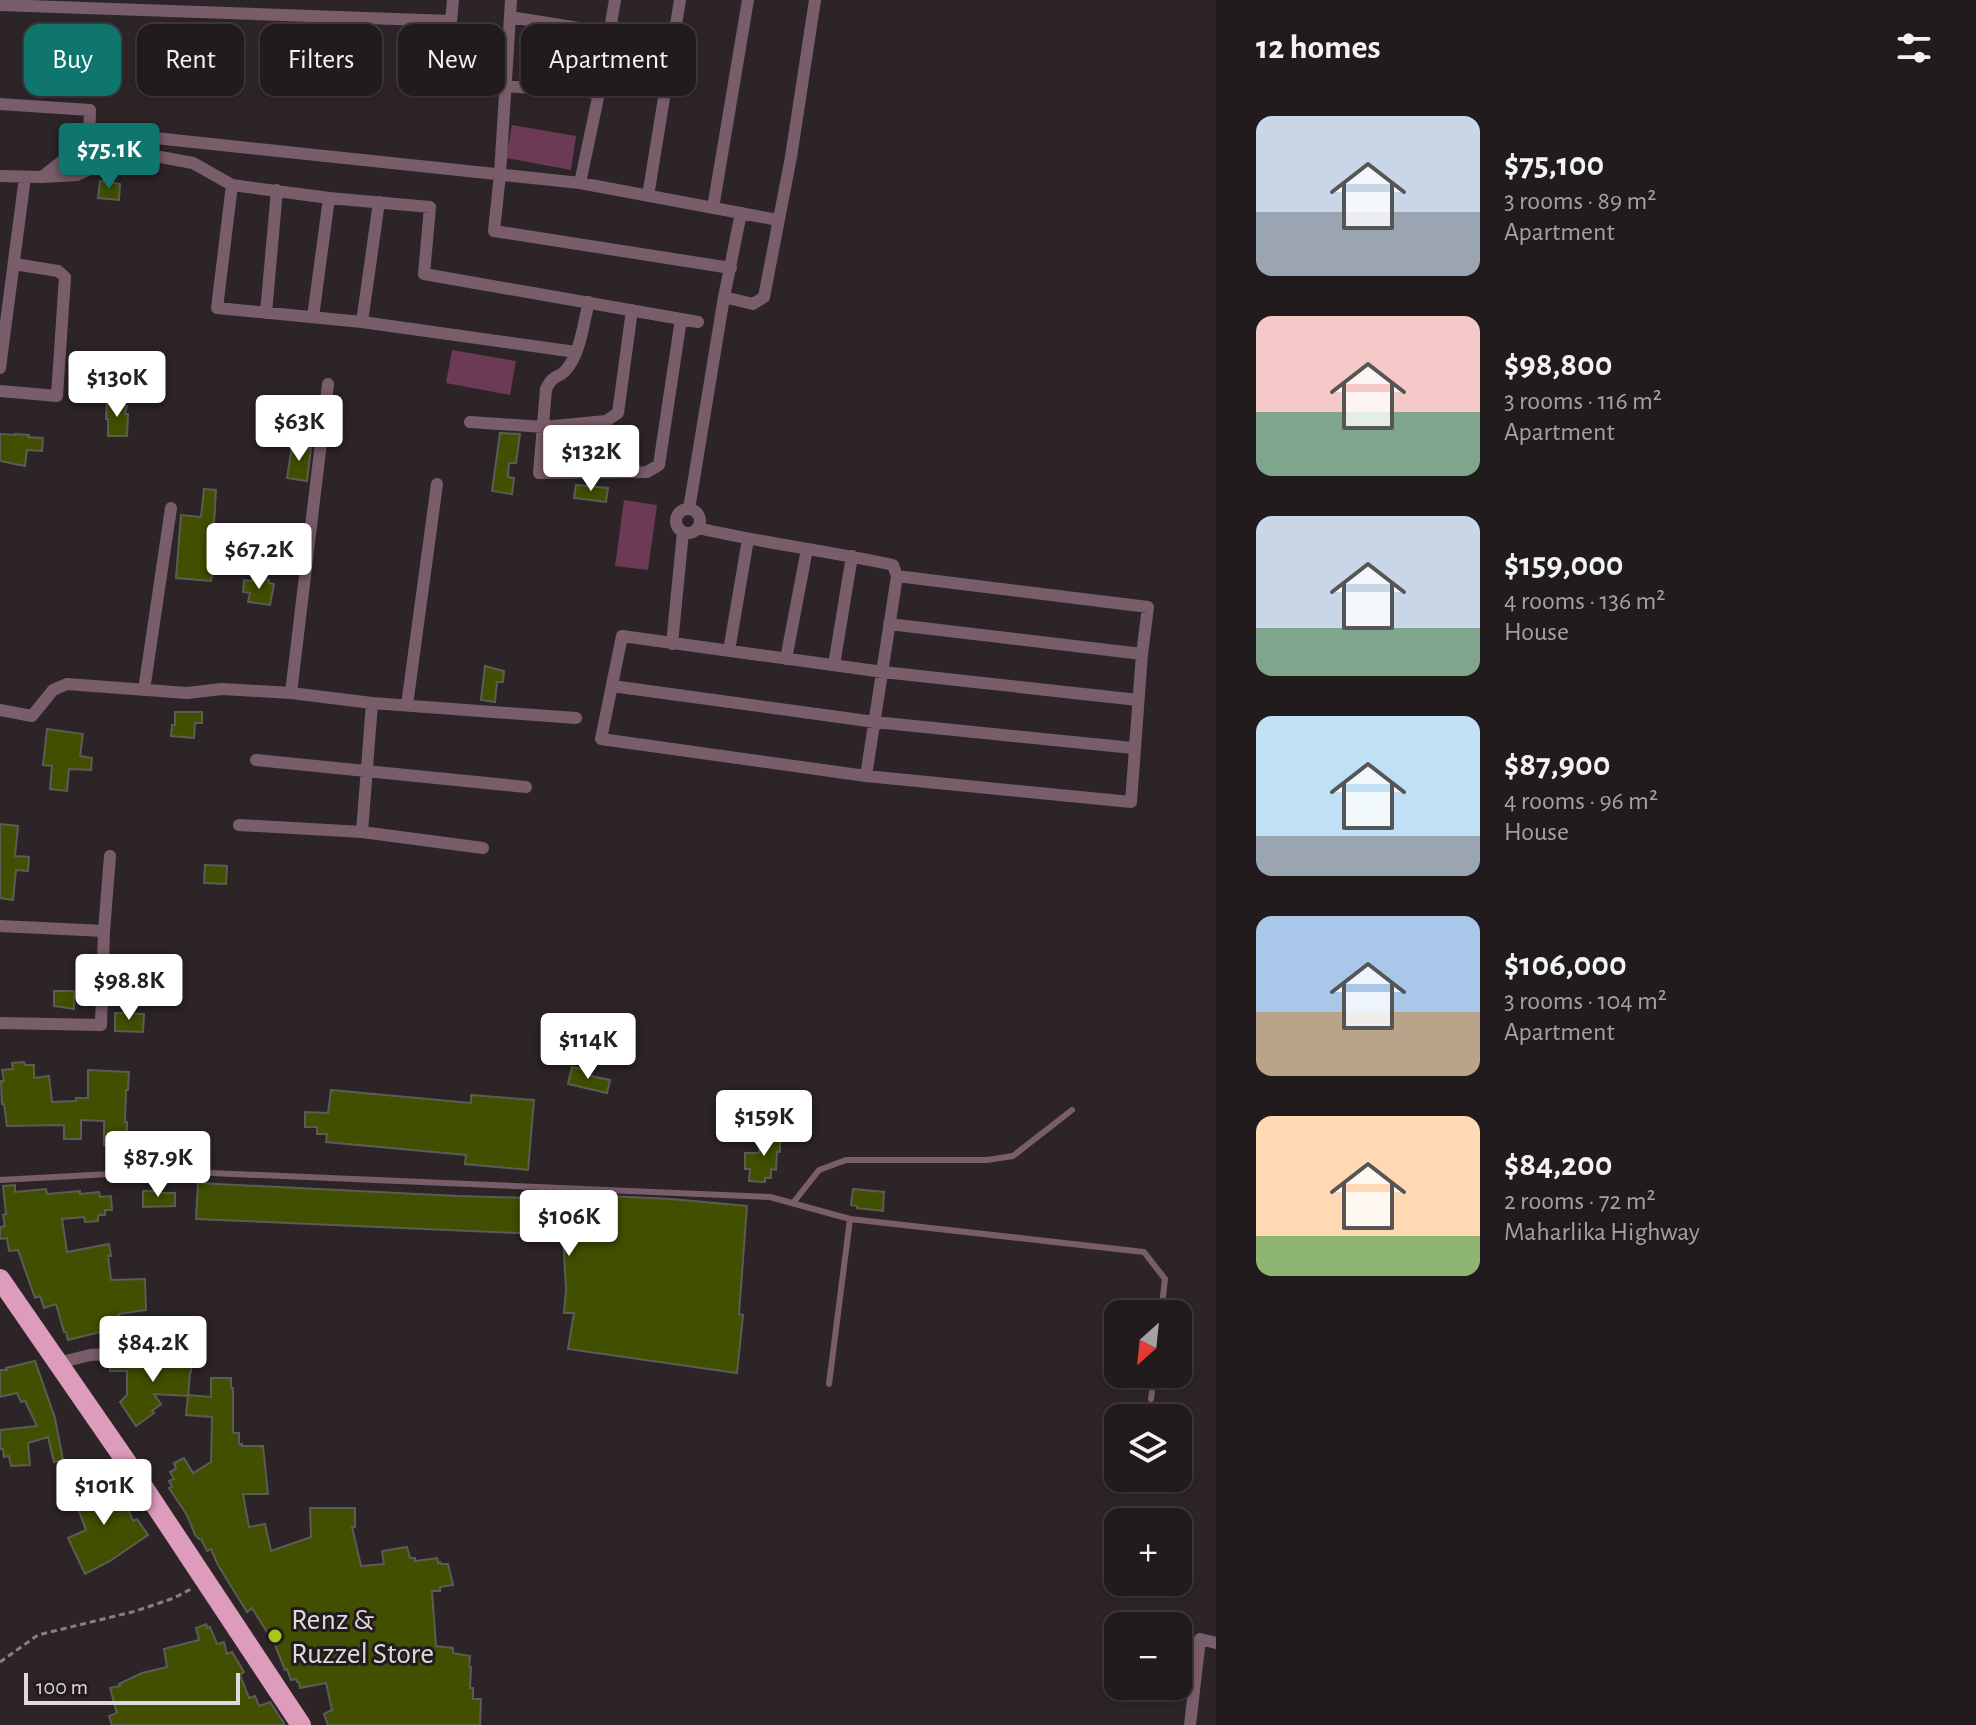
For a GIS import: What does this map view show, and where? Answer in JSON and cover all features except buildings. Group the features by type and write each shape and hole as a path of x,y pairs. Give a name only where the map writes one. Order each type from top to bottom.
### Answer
{"highway":[{"path":"0,1279 132,1470 301,1725"}],"street":[{"path":"0,5 451,21 453,0"},
{"path":"511,0 494,231 731,268"},
{"path":"611,24 615,0"},
{"path":"648,196 680,0"},
{"path":"713,208 748,0"},
{"path":"724,297 753,304 764,297 791,157 815,0"},
{"path":"510,17 554,24"},
{"path":"506,86 521,87"},
{"path":"580,183 598,96"},
{"path":"0,104 90,110 89,140"},
{"path":"42,177 89,140 127,135 580,183 778,220"},
{"path":"0,176 77,175 128,151 193,163 232,185 430,207 424,274 698,322"},
{"path":"0,368 25,177"},
{"path":"232,185 217,308 362,322 576,352"},
{"path":"266,313 277,190"},
{"path":"313,317 329,198"},
{"path":"362,322 379,202"},
{"path":"689,509 741,213"},
{"path":"0,391 57,396 65,277 58,271 14,264"},
{"path":"589,302 576,352 564,372 552,378 546,389 539,473 647,472 659,465 681,319"},
{"path":"470,422 544,427 606,421 618,413 632,310"},
{"path":"291,693 328,384"},
{"path":"407,705 437,484"},
{"path":"144,690 171,508"},
{"path":"698,528 700,520 696,512 689,509 681,511 676,518 677,526 683,532 698,528 893,565 897,576 866,776"},
{"path":"672,644 683,532"},
{"path":"729,651 748,539"},
{"path":"786,659 807,549"},
{"path":"834,665 852,556"},
{"path":"897,576 1148,607 1133,748 1131,802 866,776 601,739 622,636 883,672 1138,700"},
{"path":"889,624 1142,654"},
{"path":"0,710 32,716 53,690 67,684 187,693 222,689 291,693 372,703 576,718"},
{"path":"612,686 875,722 1133,748"},
{"path":"362,832 372,703"},
{"path":"256,760 526,787"},
{"path":"239,825 362,832 483,848"},
{"path":"0,1023 101,1025 110,856"},
{"path":"0,926 104,931"},
{"path":"58,1363 90,1355 171,1350"},
{"path":"1190,1725 1200,1639 1216,1643"}],"lane":[{"path":"793,1203 819,1170 846,1160 987,1160 1013,1156 1072,1110"},
{"path":"0,1180 165,1171 770,1197 850,1219 1144,1252 1165,1279 1163,1300"},
{"path":"829,1384 850,1219"},
{"path":"1151,1399 1152,1388"}],"path":[{"path":"0,1662 38,1635 136,1611 174,1598 205,1582"}],"shaded area":[{"path":"512,125 576,136 571,170 506,158"},
{"path":"452,350 516,361 510,395 446,383"},
{"path":"624,500 657,505 648,570 615,566"}],"place":[{"name":"Renz & Ruzzel Store","path":"275,1636"}]}
